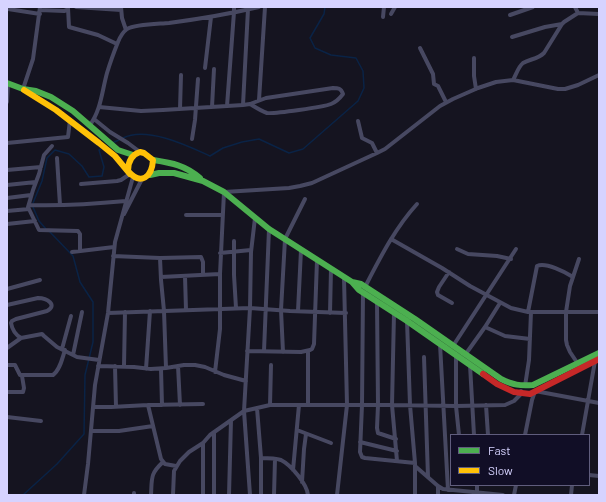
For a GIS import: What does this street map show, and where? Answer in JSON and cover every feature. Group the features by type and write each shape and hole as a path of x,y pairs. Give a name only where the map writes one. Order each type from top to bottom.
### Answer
{"street":[{"path":"8,9 66,11 68,7"},
{"path":"68,7 69,27 98,35 117,44"},
{"path":"76,7 121,9 126,30"},
{"path":"227,106 234,7"},
{"path":"90,125 99,107 117,44 126,30 131,27 142,25 211,17 256,7"},
{"path":"259,100 265,7"},
{"path":"382,17 384,7"},
{"path":"391,14 395,7"},
{"path":"510,14 533,7"},
{"path":"575,7 578,14"},
{"path":"243,105 248,9"},
{"path":"514,80 522,64 538,58 544,53 564,22 578,14 597,13 599,9"},
{"path":"23,89 33,59 40,10"},
{"path":"205,68 211,17"},
{"path":"512,37 549,26 562,24"},
{"path":"420,48 432,71 434,84 438,86 446,102"},
{"path":"474,58 476,89"},
{"path":"212,107 214,69"},
{"path":"180,109 181,75"},
{"path":"224,192 289,188 312,183 384,149 432,111 446,102 496,82 514,80 558,89 565,89 578,86 599,75"},
{"path":"192,139 198,79"},
{"path":"7,102 8,84 23,89 36,91 51,97 73,111 103,136 132,175 114,247 108,313 95,385 84,495"},
{"path":"99,107 141,111 243,105 266,98 333,88 340,89 343,94 339,99 331,104 283,112 269,113 250,104"},
{"path":"23,89 56,110 99,143 117,153 133,154 140,152"},
{"path":"94,119 110,132 153,160 184,166 203,181"},
{"path":"7,143 68,137 70,120"},
{"path":"358,122 362,138 370,142 377,153"},
{"path":"52,146 44,155 31,195 29,207 39,230 78,231 80,234 80,251"},
{"path":"133,154 130,159 128,171 132,175 142,179"},
{"path":"57,158 60,205"},
{"path":"150,175 153,160"},
{"path":"7,170 41,167"},
{"path":"119,224 142,179 159,173 174,173 203,181 224,192 269,229 344,278 361,284 364,290 377,302 407,320 456,356 497,384 509,390 521,394 530,394 534,388 599,353"},
{"path":"81,184 117,181 132,175"},
{"path":"7,185 36,182"},
{"path":"215,372 219,339 220,252 224,192"},
{"path":"7,198 31,195"},
{"path":"283,352 281,310 285,239 305,199"},
{"path":"7,211 29,207 126,201"},
{"path":"417,204 406,216 380,256 364,290 360,452 362,457 365,458 415,464 438,486 449,490 503,495"},
{"path":"186,215 222,215"},
{"path":"250,495 244,411 250,308 251,250 255,218"},
{"path":"7,224 35,221"},
{"path":"264,351 269,229"},
{"path":"391,240 449,272 487,296 511,308 529,312 599,312"},
{"path":"234,241 236,308"},
{"path":"72,252 114,247"},
{"path":"457,249 468,254 497,256 510,259"},
{"path":"220,252 251,250"},
{"path":"298,311 301,250"},
{"path":"453,346 516,250"},
{"path":"113,256 160,258 201,257 203,262 203,274"},
{"path":"160,258 166,368"},
{"path":"578,364 567,345 566,312 568,295 579,259"},
{"path":"247,351 301,352 312,349 317,260"},
{"path":"173,495 173,477 176,466 180,461 214,432 244,411 270,406 299,405 456,406 510,404 521,394 524,386 529,360 529,312 537,266 542,265 550,267 573,277"},
{"path":"330,313 331,269"},
{"path":"449,272 437,292 438,295 452,304"},
{"path":"161,277 220,274"},
{"path":"185,276 186,310"},
{"path":"337,495 347,405 344,278"},
{"path":"7,289 40,280"},
{"path":"364,290 415,319 465,355 511,384 599,403"},
{"path":"7,305 43,298 51,304 50,310 10,321 16,334 21,338"},
{"path":"377,302 377,430 381,435 396,439"},
{"path":"465,355 500,303"},
{"path":"108,313 236,308 346,313"},
{"path":"146,369 150,311"},
{"path":"75,356 82,312"},
{"path":"124,366 125,312"},
{"path":"394,313 392,405 398,461"},
{"path":"22,376 55,374 58,369 72,316"},
{"path":"407,320 410,405 415,464 415,495"},
{"path":"485,326 505,336 530,339"},
{"path":"7,348 21,338 42,334 57,347 75,356 99,360"},
{"path":"440,344 450,495"},
{"path":"308,351 308,405"},
{"path":"456,356 456,406 459,434"},
{"path":"424,357 428,477"},
{"path":"534,388 596,362"},
{"path":"596,362 599,367"},
{"path":"582,434 596,362"},
{"path":"98,366 124,366 146,369 161,369 184,364 195,365 246,381"},
{"path":"7,365 15,365 18,374 22,376 24,388 23,392 7,392"},
{"path":"270,406 271,365"},
{"path":"470,365 474,434"},
{"path":"116,366 116,407"},
{"path":"178,366 180,405"},
{"path":"161,369 162,405"},
{"path":"525,434 534,388"},
{"path":"93,407 203,404"},
{"path":"148,405 159,454 165,464 176,466"},
{"path":"293,470 299,405"},
{"path":"486,405 488,434"},
{"path":"257,408 261,458 261,495"},
{"path":"7,417 41,421"},
{"path":"229,495 231,420"},
{"path":"91,431 119,431 153,426"},
{"path":"297,430 331,443"},
{"path":"214,432 214,495"},
{"path":"302,482 306,434"},
{"path":"203,442 203,495"},
{"path":"360,442 397,451"},
{"path":"261,458 275,459 283,462 293,470 306,486 308,495"},
{"path":"274,495 275,459"},
{"path":"151,495 152,475 155,469 163,462"},
{"path":"438,486 438,495"},
{"path":"463,486 463,491"},
{"path":"476,486 477,492"}],"waterway":[{"path":"123,138 144,134 155,136 179,143 210,156 223,148 242,142 259,139 289,153 303,149 358,101 364,88 363,71 356,58 331,55 315,48 310,38 324,14 325,7"},
{"path":"112,143 119,140"},
{"path":"33,203 42,181 47,158 55,150 69,154 82,166 89,177 102,176 104,167 99,150 101,149"},
{"path":"33,207 39,221 46,229"},
{"path":"23,495 57,464 84,434 85,375 93,342 93,302 80,282 73,256 49,231"}],"traffic: fast":[{"path":"7,83 51,97 73,111 118,150 133,155"},
{"path":"153,160 178,165 189,170 200,178"},
{"path":"150,175 159,173 174,173 203,181 224,192 269,229 352,282 359,290 407,321 483,374"},
{"path":"352,282 361,284 415,319 501,379 513,384 533,385 599,353"}],"traffic: slow":[{"path":"24,90 56,110 99,143 115,156 130,174"},
{"path":"140,152 144,153 153,160 148,175 141,179 133,176 128,171 131,159 134,155 140,152"}],"traffic: jam":[{"path":"483,374 497,384 514,392 530,394 599,359"}]}
